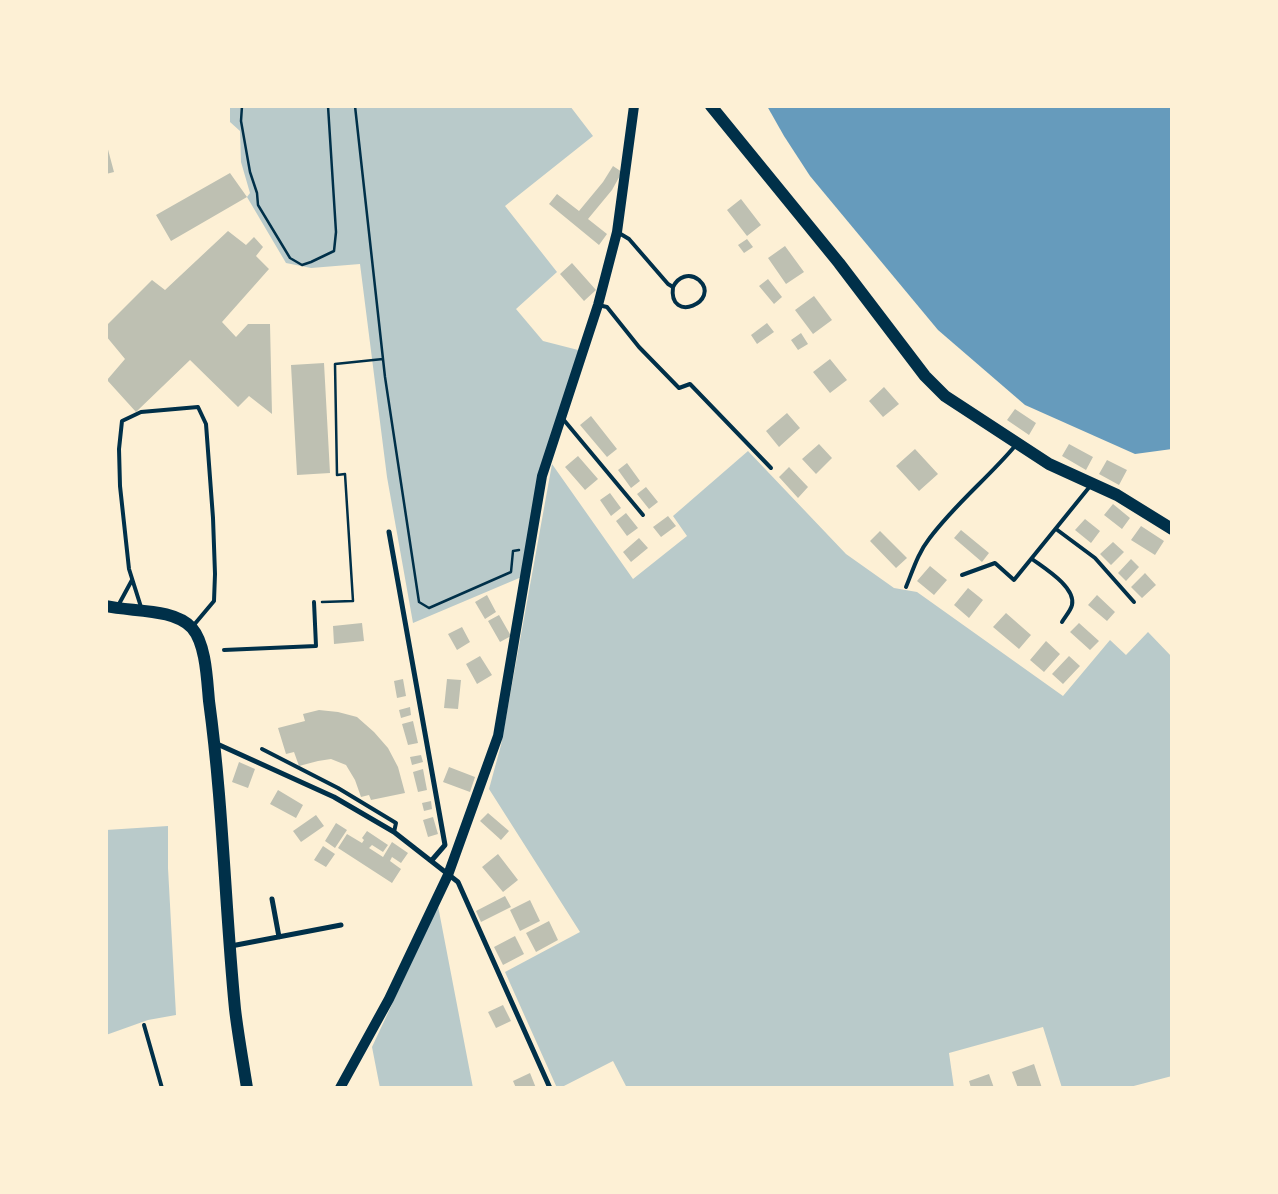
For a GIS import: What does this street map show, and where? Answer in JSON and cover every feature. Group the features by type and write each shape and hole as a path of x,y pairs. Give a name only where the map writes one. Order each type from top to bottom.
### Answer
{"main road":[{"path":"340,1088 389,999 448,875 498,736 542,476 598,305 617,232 634,106"},
{"path":"711,106 839,263 925,376 945,396 1016,444 1050,464 1117,495 1172,530"},
{"path":"111,607 169,614 182,620 192,627 198,636 204,655 215,742 235,1010 246,1088"}],"street":[{"path":"389,532 445,846 432,860"},
{"path":"215,742 334,797 394,832 458,882 550,1088"},
{"path":"272,899 278,936"},
{"path":"230,946 341,925"}],"lane":[{"path":"617,232 629,239 668,284 673,287"},
{"path":"690,276 696,278 703,286 702,300 691,308 682,307 675,302 673,287 682,277 690,276"},
{"path":"598,305 607,307 639,347 679,388 690,384 771,468"},
{"path":"143,612 130,569 120,486 119,449 122,420 141,412 198,407 206,424 215,574 214,602 192,627"},
{"path":"561,417 643,515"},
{"path":"906,587 916,562 928,540 957,505 1016,444"},
{"path":"962,575 995,563 1014,580 1092,484"},
{"path":"1056,529 1095,558 1134,602"},
{"path":"1032,559 1061,581 1071,594 1072,605 1062,622"},
{"path":"111,607 133,579"},
{"path":"224,650 316,646 314,602"},
{"path":"262,749 338,788 396,823 394,832"},
{"path":"144,1025 162,1088"}],"path":[{"path":"242,106 241,122 258,205 290,258 302,265 334,250 336,232 328,106"},
{"path":"355,106 383,359 419,602 429,608 511,572 513,551 529,550"},
{"path":"314,602 353,601 345,474 337,475 335,364 383,359"}],"shaded area":[{"path":"230,106 570,106 593,136 505,206 557,272 516,309 543,341 582,351 542,476 524,576 413,623 387,477 360,264 311,268 286,263 247,197 250,193 241,162 240,131 230,122"},
{"path":"748,451 846,554 894,588 917,592 1063,696 1110,640 1126,655 1148,632 1172,657 1172,1076 1126,1088 1062,1088 1043,1027 949,1053 954,1088 627,1088 613,1061 557,1088 505,972 580,932 489,789 501,745 552,464 633,579 687,536 673,516"},
{"path":"168,826 168,868 176,1015 148,1020 106,1035 106,830"},
{"path":"438,906 473,1088 380,1088 372,1047"}],"water":[{"path":"767,106 1172,106 1172,449 1135,454 1025,405 938,330 810,176"}],"building":[{"path":"106,142 114,172 106,174"},
{"path":"613,166 622,172 612,190 588,219 607,234 599,245 549,204 557,194 579,211 603,182"},
{"path":"230,173 247,197 171,241 156,215"},
{"path":"741,199 761,225 747,236 727,210"},
{"path":"228,231 246,245 254,237 263,247 256,256 269,269 222,322 236,337 248,324 270,324 272,414 249,396 238,407 190,360 136,412 107,380 125,359 106,336 106,326 152,280 165,290"},
{"path":"747,239 753,247 744,253 738,245"},
{"path":"785,246 804,272 786,284 768,258"},
{"path":"572,263 596,290 584,301 560,274"},
{"path":"768,279 782,297 774,304 759,286"},
{"path":"814,296 832,320 813,334 795,310"},
{"path":"767,323 774,332 757,344 751,335"},
{"path":"801,333 808,344 798,350 791,340"},
{"path":"830,359 847,380 830,393 813,372"},
{"path":"324,363 330,473 297,475 291,365"},
{"path":"884,387 899,404 883,417 869,401"},
{"path":"1015,409 1036,423 1029,435 1007,420"},
{"path":"787,413 800,428 779,447 766,431"},
{"path":"591,416 617,449 607,457 580,425"},
{"path":"819,444 832,458 816,474 802,459"},
{"path":"1069,444 1093,457 1086,470 1062,456"},
{"path":"915,449 938,474 919,491 896,466"},
{"path":"578,456 598,479 585,490 565,467"},
{"path":"1107,460 1127,470 1119,485 1099,474"},
{"path":"627,463 640,481 631,488 618,470"},
{"path":"789,467 808,487 798,498 779,477"},
{"path":"646,487 658,502 649,509 637,494"},
{"path":"610,493 621,508 611,516 600,500"},
{"path":"1113,504 1130,518 1122,529 1104,515"},
{"path":"626,513 638,528 627,536 616,521"},
{"path":"668,516 676,526 661,537 653,527"},
{"path":"1085,519 1100,531 1091,543 1075,530"},
{"path":"1141,526 1164,541 1155,555 1131,540"},
{"path":"961,530 989,553 982,562 954,538"},
{"path":"880,531 907,558 896,568 870,541"},
{"path":"639,538 648,548 631,562 623,552"},
{"path":"1113,542 1124,552 1111,565 1100,554"},
{"path":"1131,559 1139,567 1126,581 1118,573"},
{"path":"930,566 947,580 934,595 917,581"},
{"path":"1145,573 1156,585 1142,598 1131,587"},
{"path":"968,588 983,600 969,618 954,605"},
{"path":"487,595 496,612 485,619 475,602"},
{"path":"1097,595 1115,612 1107,621 1088,605"},
{"path":"1006,613 1031,635 1019,649 993,627"},
{"path":"499,615 511,636 500,642 488,621"},
{"path":"362,623 364,641 334,644 333,626"},
{"path":"1079,623 1099,641 1090,650 1070,632"},
{"path":"462,627 470,642 457,650 448,634"},
{"path":"1046,641 1060,654 1044,672 1030,660"},
{"path":"480,656 492,675 477,684 466,664"},
{"path":"1069,656 1080,666 1063,684 1052,674"},
{"path":"403,679 406,696 397,698 394,681"},
{"path":"447,679 461,680 458,709 444,708"},
{"path":"410,707 411,715 401,718 399,710"},
{"path":"319,710 357,717 374,732 388,748 398,767 405,793 371,800 369,795 361,797 355,780 346,765 331,759 299,766 294,752 286,754 278,728 305,721 303,714"},
{"path":"413,721 418,743 408,745 402,724"},
{"path":"421,755 423,762 412,765 410,757"},
{"path":"239,762 255,769 248,788 232,782"},
{"path":"449,767 475,777 470,792 443,782"},
{"path":"423,769 427,790 418,792 413,772"},
{"path":"278,790 303,805 296,818 270,804"},
{"path":"431,801 432,809 424,811 422,803"},
{"path":"488,813 509,831 501,840 480,821"},
{"path":"316,815 324,826 301,842 293,831"},
{"path":"433,817 438,834 428,837 423,820"},
{"path":"336,823 347,830 335,848 325,841"},
{"path":"367,831 388,845 383,852 372,845 369,848 383,857 392,842 408,853 401,863 392,857 390,861 401,869 392,883 338,848 347,834 362,843 364,840 362,838"},
{"path":"323,846 335,854 326,867 314,860"},
{"path":"498,854 518,880 503,892 482,867"},
{"path":"505,896 511,907 481,922 476,911"},
{"path":"530,900 540,921 520,931 510,910"},
{"path":"549,921 558,940 536,952 526,933"},
{"path":"515,936 524,954 503,965 494,947"},
{"path":"503,1005 511,1021 496,1028 488,1012"},
{"path":"1034,1064 1042,1088 1018,1088 1012,1072"},
{"path":"530,1073 536,1088 516,1088 513,1081"},
{"path":"989,1074 994,1088 971,1088 969,1081"}]}
